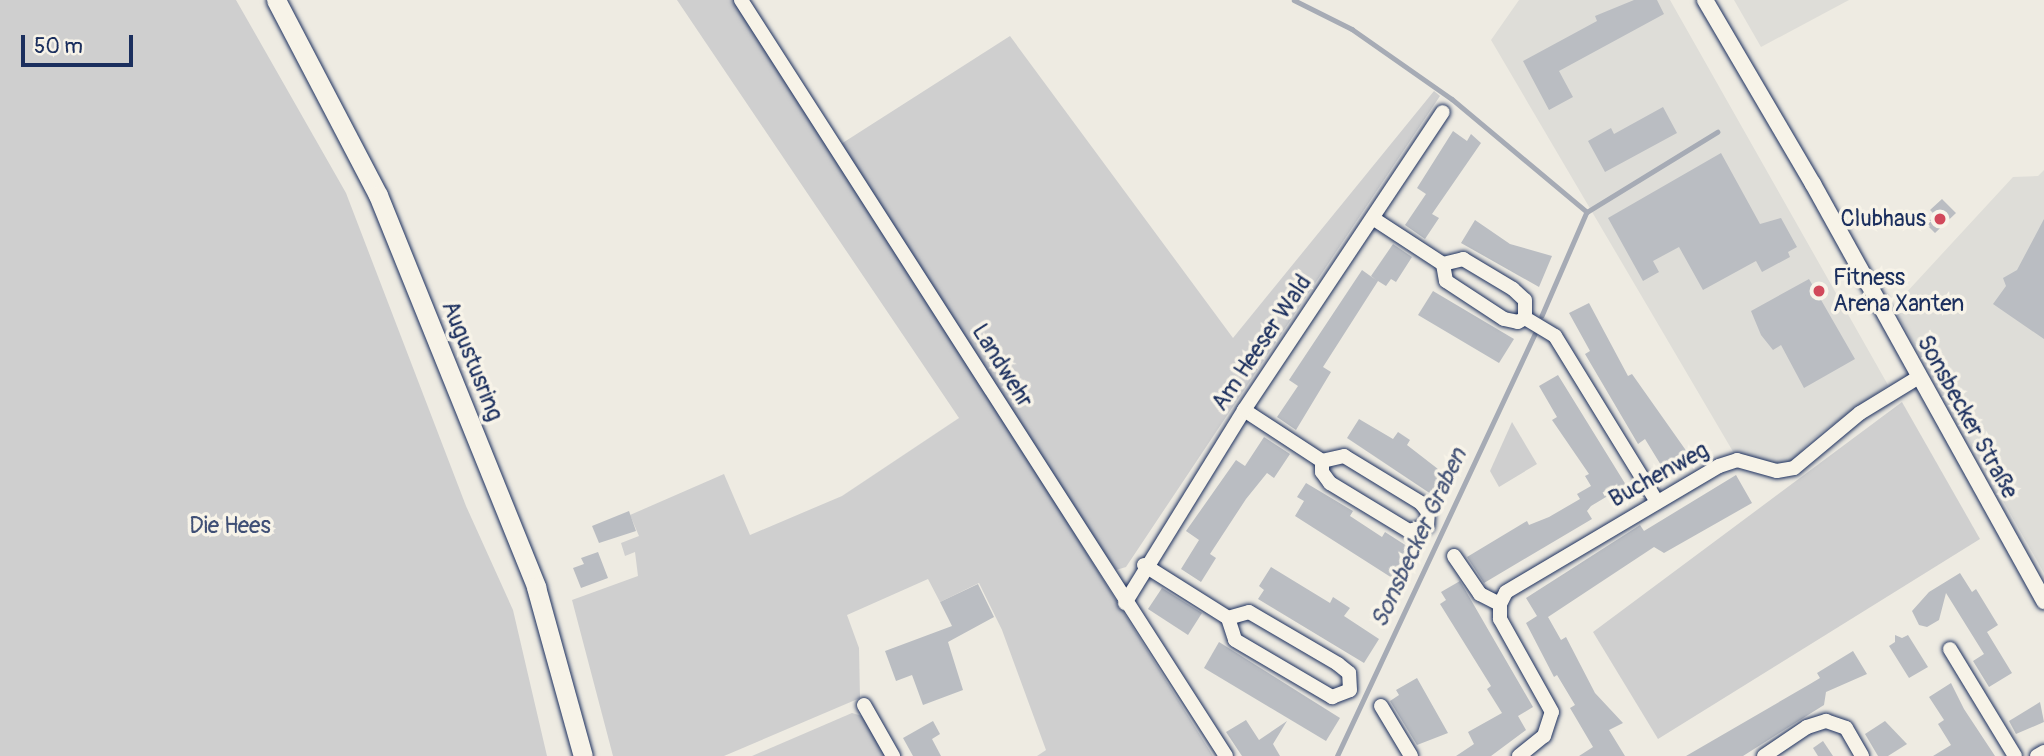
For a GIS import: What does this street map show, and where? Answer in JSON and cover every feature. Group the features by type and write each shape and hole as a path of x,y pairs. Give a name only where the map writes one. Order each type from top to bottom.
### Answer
{"main road":[{"name":"Augustusring","path":"276,0 379,195 536,587 583,756"}],"street":[{"name":"Landwehr","path":"741,0 840,149 1125,603 1226,756"},
{"name":"Sonsbecker Straße","path":"1705,0 2044,601"},
{"name":"Am Heeser Wald","path":"1125,603 1144,565 1244,410 1443,112"},
{"path":"1374,219 1443,264 1446,281 1504,319 1518,322 1525,317"},
{"path":"1443,264 1463,259 1514,289 1525,300 1525,317"},
{"path":"1525,317 1555,336 1657,502"},
{"name":"Buchenweg","path":"1500,604 1514,585 1731,461 1777,471 1794,468 1860,414 1919,377"},
{"path":"1244,410 1322,461 1326,480 1341,490 1409,531 1427,526 1428,512 1421,503 1344,456 1322,461"},
{"path":"1454,556 1478,592 1500,604 1500,619 1552,712 1544,736 1519,756"},
{"path":"1144,565 1228,618 1249,612 1338,664 1349,673 1350,690 1332,697 1235,640 1229,632 1228,618"},
{"path":"1950,649 2015,756"},
{"path":"864,705 893,756"},
{"path":"1381,706 1411,756"},
{"path":"1764,756 1807,727 1826,721 1846,728 1862,756"},
{"path":"2037,756 2044,752"}],"shaded area":[{"path":"1519,0 1670,0 1888,385 1811,440 1792,462 1779,465 1735,455 1491,40"},
{"path":"1734,0 1849,0 1761,47"},
{"path":"2044,170 2044,573 1893,307 2013,177 2038,176"}],"green space":[{"name":"Die Hees","path":"0,0 236,0 346,193 466,506 513,610 547,756 0,756"},
{"path":"677,0 737,0 838,154 1213,756 1037,756 1046,750 1002,630 979,583 940,602 928,579 847,615 859,648 860,698 724,756 613,756 572,600 638,576 635,552 625,556 621,543 639,536 630,515 724,474 750,535 842,496 959,418"},
{"path":"1010,36 1233,338 1434,91 1440,96 1126,567 1116,570 1076,518 841,144"},
{"path":"1902,402 1980,539 1658,739 1593,632"},
{"path":"1512,422 1537,464 1499,487 1490,471"},
{"path":"852,713 865,717 888,756 752,756"}],"building":[{"path":"1634,0 1657,0 1664,14 1559,71 1573,97 1549,110 1523,61 1597,21 1595,16"},
{"path":"1663,107 1677,133 1605,172 1588,141 1611,128 1614,134"},
{"path":"1453,131 1467,141 1471,134 1481,143 1432,214 1439,218 1425,239 1405,225 1426,194 1417,188"},
{"path":"1721,153 1760,224 1781,218 1797,247 1788,252 1790,257 1762,272 1756,261 1703,290 1679,247 1653,261 1659,272 1643,281 1608,218"},
{"name":"Clubhaus","path":"1942,199 1956,213 1935,233 1926,224 1935,215 1930,210"},
{"path":"2044,219 2044,339 1993,304 2006,286 2003,278 2017,270"},
{"path":"1475,220 1510,244 1552,256 1539,287 1461,243"},
{"path":"1393,244 1412,257 1396,282 1391,279 1386,286 1378,281 1323,367 1331,372 1296,430 1277,417 1298,386 1289,380 1362,270 1376,280 1371,276"},
{"path":"1809,279 1855,359 1804,388 1781,345 1773,350 1761,335 1751,311"},
{"path":"1433,291 1514,339 1499,363 1418,315"},
{"path":"1589,303 1628,376 1632,374 1692,459 1667,475 1645,439 1638,444 1585,354 1590,351 1569,313"},
{"path":"1558,375 1626,485 1591,506 1587,511 1592,519 1484,583 1467,557 1527,521 1529,525 1549,517 1580,499 1577,494 1591,486 1585,476 1589,474 1552,420 1557,417 1539,386"},
{"path":"1359,419 1393,439 1398,432 1410,440 1407,445 1447,476 1434,496 1347,438"},
{"path":"1264,437 1290,454 1274,478 1267,473 1246,499 1210,554 1216,558 1201,582 1181,569 1199,540 1186,531 1236,460 1245,466"},
{"path":"1736,475 1752,503 1664,553 1654,547 1548,617 1561,640 1566,637 1595,693 1623,723 1609,730 1625,756 1579,756 1593,747 1570,708 1575,705 1557,675 1554,677 1526,623 1537,616 1526,598 1640,525 1644,531"},
{"path":"1306,483 1353,511 1350,516 1382,537 1385,532 1413,550 1401,569 1407,572 1400,583 1295,516 1304,501 1297,497"},
{"path":"629,511 636,531 599,543 592,526"},
{"path":"598,552 608,578 581,588 573,568 584,564 581,558"},
{"path":"1271,567 1330,603 1333,597 1350,608 1344,616 1379,639 1364,663 1258,599 1264,590 1259,586"},
{"path":"1960,573 1972,592 1976,589 1998,625 1987,632 2012,673 1989,687 1973,661 1984,654 1946,593 1939,620 1927,627 1919,625 1912,611 1929,592"},
{"path":"1460,581 1533,707 1518,716 1526,730 1491,756 1456,756 1474,744 1468,732 1502,713 1487,689 1491,686 1440,604 1446,600 1441,592"},
{"path":"978,584 994,617 948,642 963,690 923,705 912,675 896,681 885,651 952,626 940,602"},
{"path":"1162,588 1202,613 1188,635 1148,609"},
{"path":"1895,635 1902,638 1908,635 1928,667 1909,678 1889,646 1895,642"},
{"path":"1219,642 1340,718 1326,741 1204,668"},
{"path":"1853,651 1867,674 1826,692 1824,705 1743,756 1686,756 1820,678 1817,673"},
{"path":"1417,678 1448,733 1417,745 1390,701 1399,695 1396,690"},
{"path":"1951,683 1964,709 1995,756 1933,756 1951,745 1938,724 1944,720 1929,697"},
{"path":"2040,702 2044,722 2016,734 2009,721"},
{"path":"1246,720 1259,740 1287,721 1273,744 1280,756 1242,756 1226,732"},
{"path":"933,721 940,734 932,739 941,756 913,756 903,738"},
{"path":"1885,721 1907,744 1888,756 1878,756 1865,734"},
{"path":"1823,741 1833,756 1818,756 1813,748"}],"waterway":[{"name":"Sonsbecker Graben","path":"1294,0 1352,29 1452,99 1587,212 1542,316"},
{"name":"Sonsbecker Graben","path":"1587,212 1717,132"},
{"name":"Sonsbecker Graben","path":"1337,756 1534,335"}],"place":[{"name":"Clubhaus","path":"1940,219"},
{"name":"Fitness Arena Xanten","path":"1819,291"}]}
